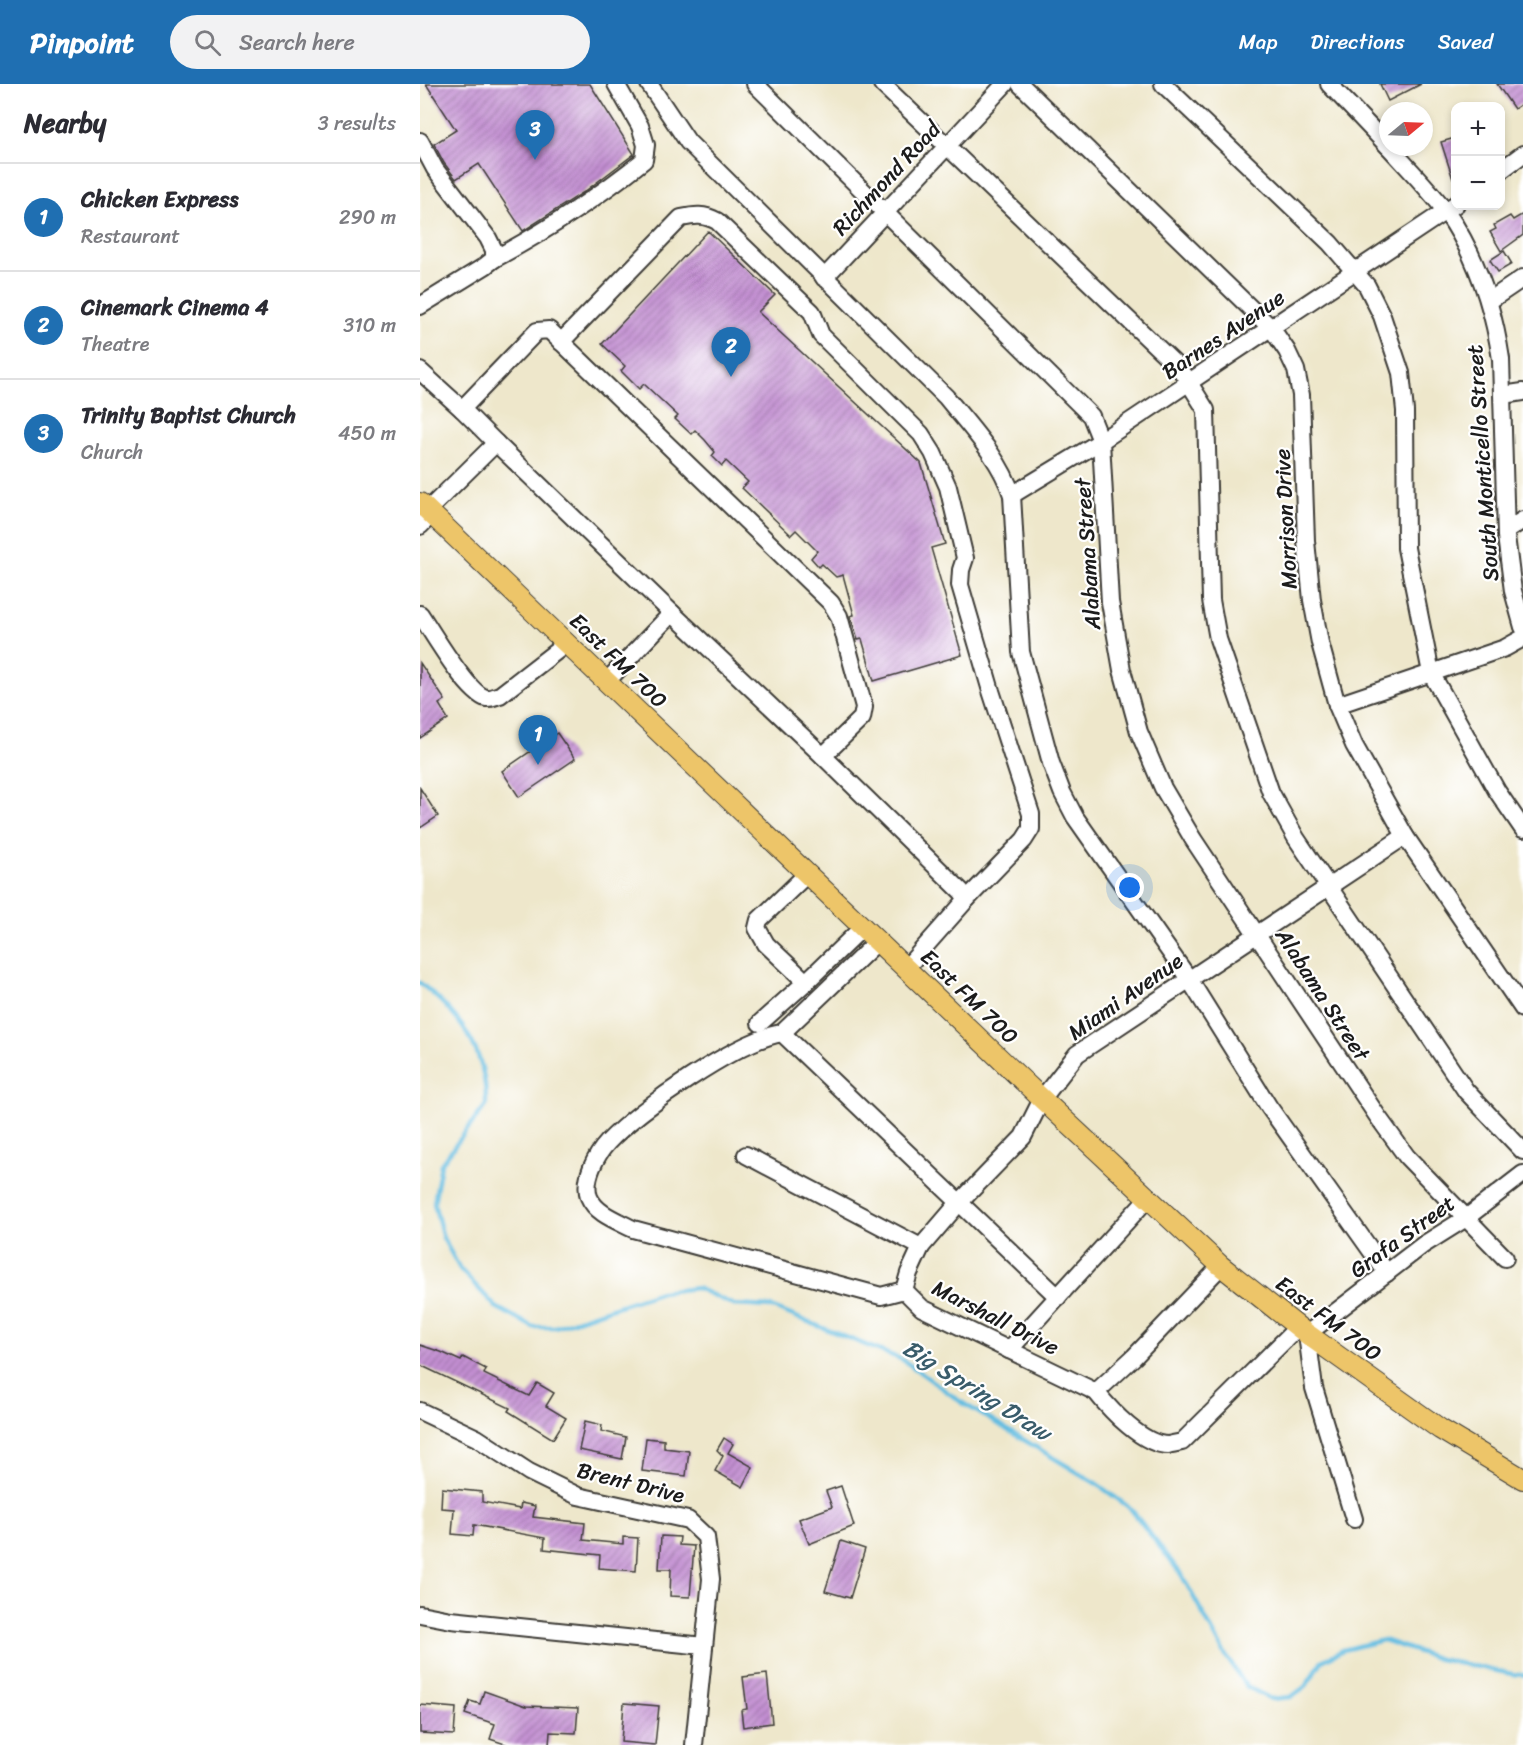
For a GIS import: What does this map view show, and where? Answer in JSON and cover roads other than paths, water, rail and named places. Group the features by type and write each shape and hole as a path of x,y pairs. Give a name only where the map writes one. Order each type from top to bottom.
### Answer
{"main road":[{"name":"East FM 700","path":"425,513 567,643 1042,1099 1221,1266 1302,1330 1440,1429 1523,1479"}],"street":[{"path":"420,306 528,240 644,160 646,145 640,126 616,84"},
{"path":"649,84 688,142 946,397 973,430 1006,478 1012,495 1021,652 1051,763 1062,792 1075,817 1189,979 1269,1107 1387,1273"},
{"name":"Alabama Street","path":"755,84 1091,416 1101,441 1110,603 1122,670 1140,732 1163,788 1193,839 1401,1149 1505,1258"},
{"path":"882,84 1181,370 1206,410 1211,600 1218,639 1271,793 1296,838 1466,1091 1523,1152"},
{"name":"Richmond Road","path":"824,278 1005,84"},
{"name":"Morrison Drive","path":"1020,84 1272,329 1292,361 1301,395 1306,541 1312,600 1320,643 1337,705 1354,745 1405,836 1523,1009"},
{"path":"1163,84 1322,235 1367,286 1382,316 1401,373 1405,411 1406,548 1431,673 1497,791 1523,829"},
{"name":"South Monticello Street","path":"1329,84 1379,137"},
{"path":"420,141 435,170 488,238 494,250 494,259"},
{"path":"1505,167 1523,154"},
{"name":"South Monticello Street","path":"1398,156 1450,207 1484,286 1496,330 1503,395 1506,531 1513,591 1523,627"},
{"name":"Barnes Avenue","path":"1012,495 1101,441 1272,329 1450,207"},
{"path":"561,342 681,218 707,216 717,221 812,312 821,335 921,434 933,453 948,487 965,558 960,585 991,692 1031,814 1031,829 1024,840 967,899 906,968"},
{"path":"1488,301 1523,278"},
{"path":"462,409 537,331 549,330 831,603 839,616 864,707 862,718 823,756"},
{"path":"420,371 823,756 967,899"},
{"path":"1503,395 1523,392"},
{"path":"425,513 496,443"},
{"path":"1506,531 1523,520"},
{"path":"607,681 672,613"},
{"path":"420,614 467,684 489,699 500,695 567,643"},
{"path":"1337,705 1506,648 1523,638"},
{"name":"Miami Avenue","path":"921,1247 1023,1137 1042,1099 1077,1054 1405,836"},
{"path":"806,982 766,945 757,928 759,920 807,874"},
{"path":"760,1023 863,927"},
{"path":"878,941 782,1033 745,1046 679,1085 625,1126 606,1144 591,1168 589,1197 599,1210 633,1229 881,1296 904,1290"},
{"path":"782,1033 1058,1297"},
{"name":"Marshall Drive","path":"746,1155 921,1247 904,1290 922,1308 1096,1392"},
{"name":"Grafa Street","path":"1096,1392 1113,1414 1142,1436 1165,1445 1182,1442 1302,1330 1466,1218 1523,1174"},
{"path":"1009,1350 1148,1198"},
{"path":"1096,1392 1134,1357 1221,1266"},
{"path":"1302,1330 1314,1388 1354,1519"},
{"name":"Brent Drive","path":"420,1411 477,1438 529,1472 578,1496 688,1520 706,1537 711,1579 694,1745"},
{"path":"420,1614 451,1620 704,1646"}],"waterway":[{"name":"Big Spring Draw","path":"420,983 448,1008 459,1022 469,1036 482,1068 486,1105 441,1164 434,1203 443,1238 460,1269 496,1307 533,1327 555,1327 661,1292 697,1288 734,1305 771,1307 903,1360 961,1402 1097,1484 1130,1508 1181,1574 1226,1656 1246,1686 1271,1699 1291,1697 1306,1686 1322,1661 1343,1650 1383,1640 1439,1659 1523,1675"}],"place":[{"name":"Trinity Baptist Church","path":"535,160"},
{"name":"Cinemark Cinema 4","path":"731,377"},
{"name":"Chicken Express","path":"538,765"}]}
